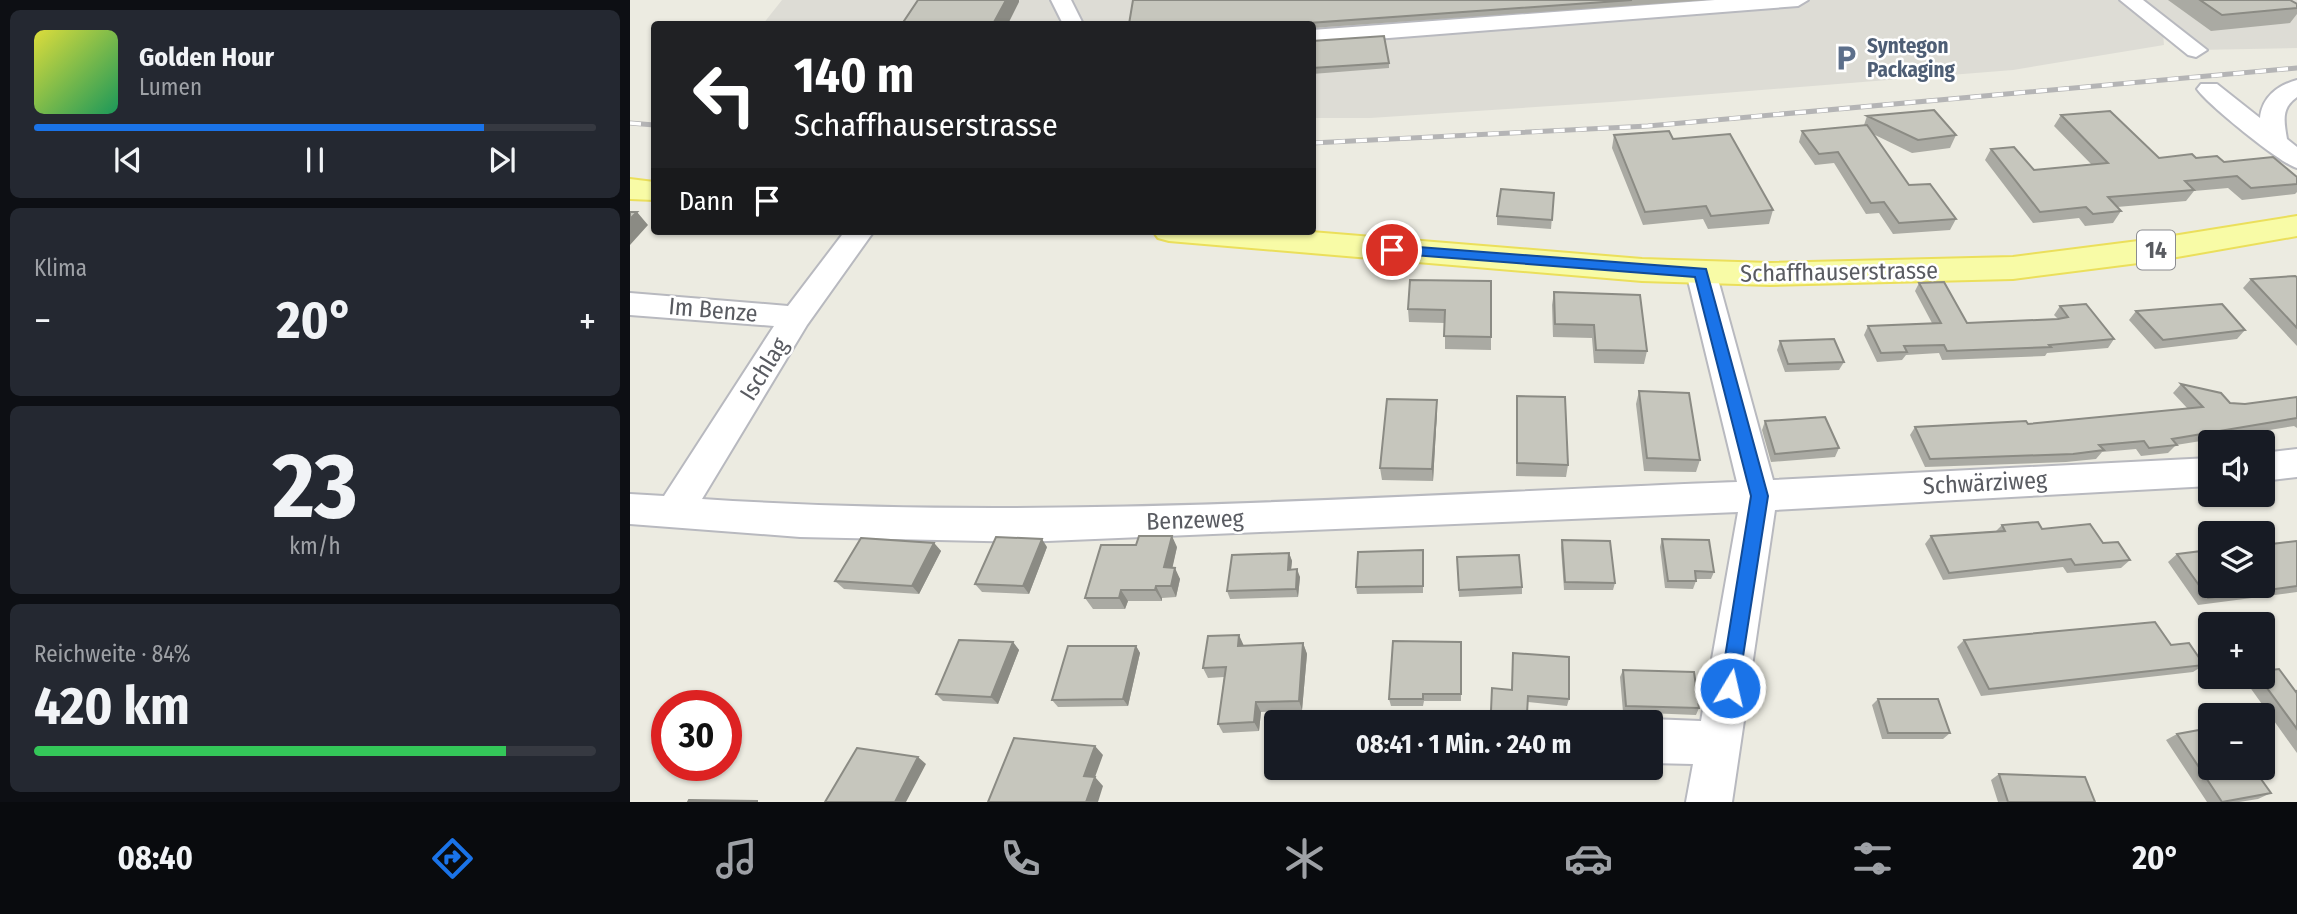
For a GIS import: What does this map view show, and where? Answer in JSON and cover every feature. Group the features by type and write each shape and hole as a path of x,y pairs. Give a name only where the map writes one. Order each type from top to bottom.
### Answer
{"main road":[{"path":"630,189 651,191"},
{"name":"Schaffhauserstrasse","path":"1221,235 1701,272 1900,273 2013,268 2154,250 2297,226"}],"street":[{"path":"1060,0 1071,21"},
{"path":"1316,37 1798,0"},
{"path":"2130,0 2196,50"},
{"path":"2276,143 2272,108 2280,96 2297,87"},
{"path":"2208,89 2297,160"},
{"name":"Ischlag","path":"674,512 796,317 857,235"},
{"path":"1701,272 1759,496 1721,743 1709,802"},
{"name":"Im Benze","path":"630,304 796,317"},
{"path":"2275,466 2297,463"},
{"name":"Schwärziweg","path":"1759,496 2198,473"},
{"name":"Benzeweg","path":"630,509 800,522 1024,526 1759,496"},
{"path":"1663,741 1721,743"}],"shaded area":[{"name":"Syntegon Packaging","path":"782,0 2121,0 2163,33 2164,45 2013,70 1611,102 1370,118 1316,118 1316,21 765,21"},
{"path":"2131,0 2297,0 2297,48 2196,50"}],"building":[{"path":"918,0 1006,0 995,21 904,21"},
{"path":"1133,0 1632,0 1316,23 1130,21"},
{"path":"2200,0 2290,0 2297,4 2297,8 2222,15"},
{"path":"1384,36 1389,63 1316,68 1316,41"},
{"path":"1934,110 1956,135 1918,140 1867,116"},
{"path":"2110,111 2159,158 2192,154 2196,158 2217,156 2224,162 2273,157 2297,177 2297,184 2251,188 2237,176 2185,181 2194,190 2108,197 2121,211 2093,214 2086,207 2040,212 1991,149 2014,147 2034,170 2108,163 2061,115"},
{"path":"1867,125 1909,185 1930,184 1956,219 1899,223 1884,202 1871,203 1838,152 1819,154 1802,131"},
{"path":"1669,131 1673,139 1730,134 1773,210 1711,216 1706,206 1645,212 1614,135"},
{"path":"1501,189 1554,193 1552,220 1497,216"},
{"path":"2297,277 2297,328 2251,279"},
{"path":"1410,280 1491,281 1491,337 1444,336 1445,310 1408,309"},
{"path":"1944,282 1967,323 2058,319 2068,317 2060,306 2086,304 2114,339 2049,345 2051,347 1947,351 1944,345 1904,346 1907,352 1881,353 1868,326 1941,323 1919,283"},
{"path":"1554,292 1640,295 1647,351 1596,350 1594,325 1555,324"},
{"path":"2222,304 2245,330 2163,340 2136,311"},
{"path":"1834,339 1844,362 1788,364 1780,341"},
{"path":"2181,384 2221,393 2230,403 2245,404 2297,397 2297,418 2226,430 2198,430 2198,435 2172,439 2177,445 2149,448 2144,441 2099,445 2104,450 2073,454 1930,459 1915,427 2026,421 2028,424 2203,407"},
{"path":"1639,391 1689,393 1700,460 1647,458"},
{"path":"1517,396 1565,397 1568,465 1517,463"},
{"path":"1387,399 1437,400 1432,469 1380,468"},
{"path":"1825,417 1839,448 1775,454 1765,421"},
{"path":"2038,522 2042,529 2090,524 2103,543 2118,542 2130,560 2075,565 2071,559 1949,573 1931,536 2005,531 2002,525"},
{"path":"1139,536 1172,536 1164,567 1175,568 1171,586 1156,586 1155,590 1121,590 1119,598 1085,598 1101,545 1136,545"},
{"path":"996,537 1042,539 1023,586 975,584"},
{"path":"861,538 934,543 912,586 835,581"},
{"path":"1662,539 1709,540 1714,572 1695,571 1696,581 1668,581"},
{"path":"1562,540 1610,541 1615,583 1565,582"},
{"path":"2297,541 2297,586 2275,589 2275,544"},
{"path":"1423,550 1423,586 1356,587 1358,552"},
{"path":"2198,551 2198,584 2177,554"},
{"path":"1289,553 1288,570 1297,569 1296,589 1227,591 1232,555"},
{"path":"1519,555 1522,587 1459,590 1457,557"},
{"path":"2155,622 2171,645 2189,643 2198,656 2198,666 1989,689 1964,640"},
{"path":"1239,635 1238,646 1303,643 1299,701 1256,702 1254,722 1218,724 1226,667 1203,668 1208,636"},
{"path":"959,640 1013,642 991,697 936,694"},
{"path":"1393,641 1461,642 1461,694 1423,694 1423,699 1389,699"},
{"path":"1068,646 1136,646 1123,699 1052,700"},
{"path":"1513,653 1569,657 1569,699 1528,696 1527,710 1491,710 1492,688 1512,690"},
{"path":"2279,669 2297,691 2297,729 2268,689 2275,689 2275,670"},
{"path":"1623,670 1694,672 1699,708 1626,706"},
{"path":"1878,699 1938,699 1950,733 1888,733"},
{"path":"2198,730 2198,766 2177,734"},
{"path":"1014,738 1095,746 1084,776 1095,777 1086,802 988,802"},
{"path":"857,748 918,757 895,802 825,802"},
{"path":"1999,774 2085,777 2095,802 2008,802"},
{"path":"2207,780 2262,780 2271,793 2222,802"},
{"path":"757,801 757,802 688,802"}],"railway":[{"path":"1316,143 1648,126 2297,68"},
{"path":"630,123 651,125"}],"place":[{"name":"Syntegon Packaging","path":"1846,58"}],"route":[{"path":"1392,250 1642,270 1701,272 1759,496 1730,688"}]}
